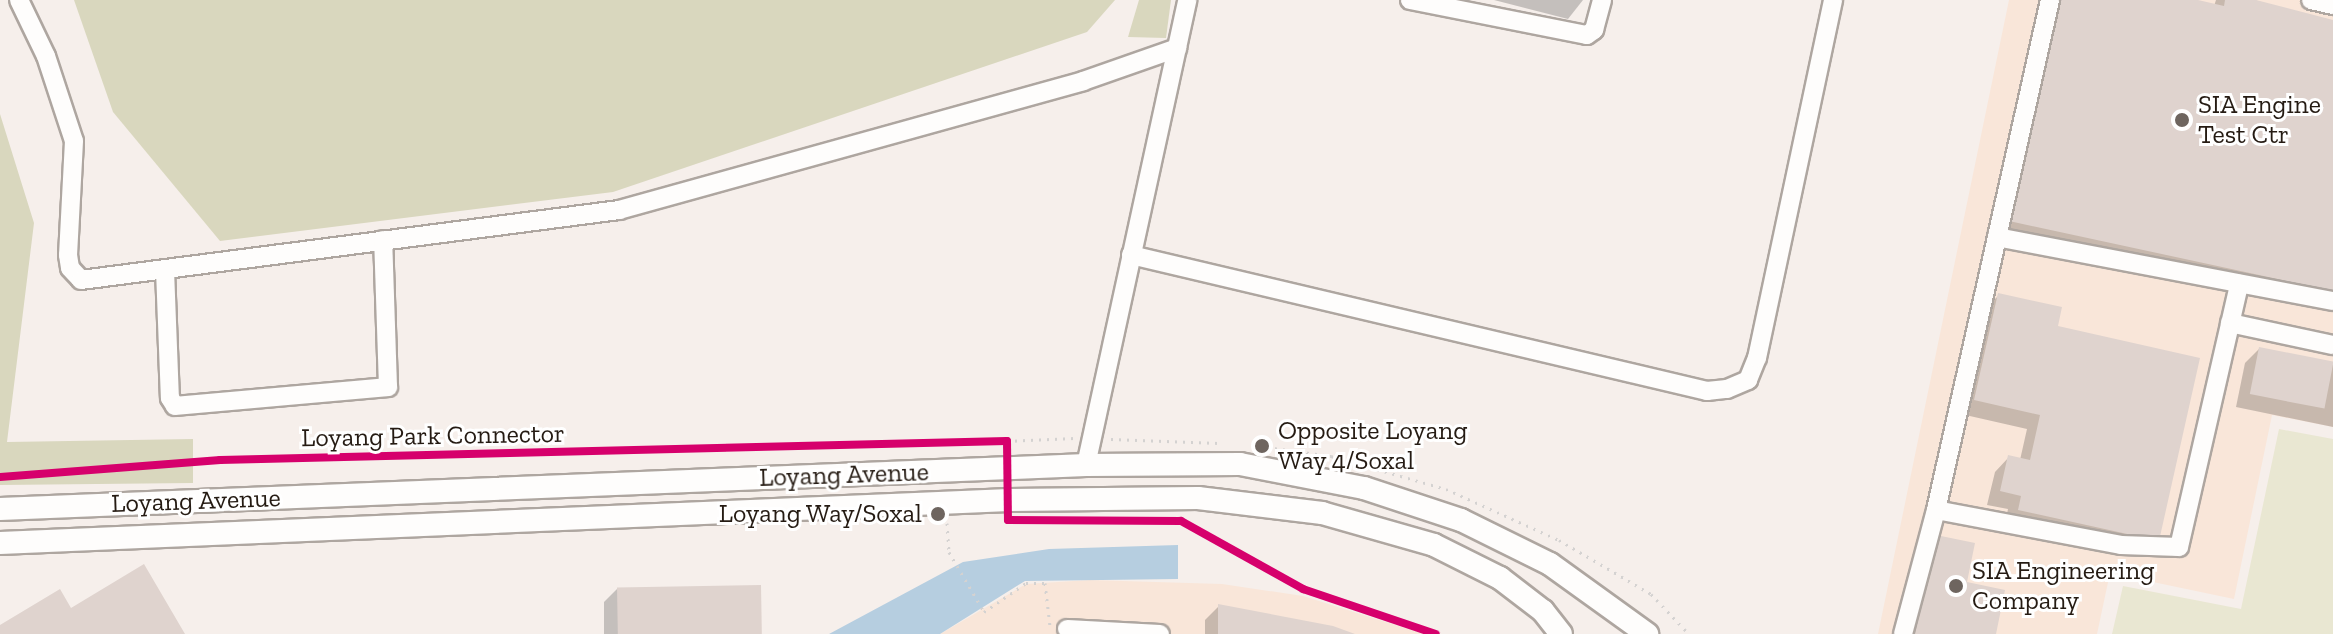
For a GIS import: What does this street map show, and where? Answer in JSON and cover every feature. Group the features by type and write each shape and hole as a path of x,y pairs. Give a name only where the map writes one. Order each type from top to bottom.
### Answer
{"main road":[{"name":"Loyang Avenue","path":"0,509 1086,465 1240,464 1411,501 1550,564 1647,634"},
{"name":"Loyang Avenue","path":"0,543 1009,500 1198,498 1322,513 1434,545 1500,578 1543,611 1561,634"}],"lane":[{"path":"19,0 46,56 74,141 70,268 81,280 619,210 1083,81 1177,48"},
{"path":"1086,465 1187,0"},
{"path":"1410,0 1484,8 1587,35 1594,30 1602,0"},
{"path":"1131,255 1707,391 1748,380 1757,358 1833,0"},
{"path":"1903,634 1936,510 2050,0"},
{"path":"2311,0 2333,5"},
{"path":"1997,237 2333,301"},
{"path":"165,270 170,398 175,406 388,387 388,313 383,240"},
{"path":"1936,510 2121,545 2179,547 2239,284"},
{"path":"2230,323 2333,345"},
{"path":"1059,631 1160,634"}],"path":[{"path":"992,442 1007,441 1009,469"},
{"path":"953,560 984,612 1026,583 1045,583 1059,631"}],"shaded area":[{"path":"74,0 1115,0 1087,32 613,192 220,241 113,112"},
{"path":"1139,0 1171,0 1166,38 1128,37"},
{"path":"2009,0 2333,0 2333,427 2272,415 2234,599 2110,573 2097,634 1878,634"},
{"path":"0,114 34,223 7,442 193,439 193,483 0,485"},
{"path":"2279,429 2333,439 2333,634 2112,634 2123,586 2241,609"},
{"path":"1090,580 1222,584 1303,596 1424,634 940,634 1026,584"}],"water":[{"path":"1178,545 1178,579 1025,581 940,634 829,634 963,562 1049,549"}],"building":[{"name":"SIA Engine Test Ctr","path":"2057,0 2198,0 2224,6 2225,0 2256,0 2333,20 2333,291 2009,221"},
{"path":"1998,293 2062,307 2058,326 2200,358 2159,541 2018,510 2021,496 2000,491 2008,455 2030,460 2040,415 1974,400"},
{"path":"2259,347 2333,361 2324,409 2250,394"},
{"name":"SIA Engineering Company","path":"1936,535 1975,543 1967,582 2005,590 1996,634 1915,634"},
{"path":"144,564 185,634 0,634 0,625 60,589 71,608"},
{"path":"761,585 762,634 618,634 617,588"},
{"path":"1218,604 1333,626 1355,634 1218,634"}],"cycle path":[{"name":"Loyang Park Connector","path":"0,477 220,460 1007,441 1008,520 1181,521 1303,589 1436,634"}],"place":[{"name":"SIA Engine Test Ctr","path":"2182,120"},
{"name":"Opposite Loyang Way 4/Soxal","path":"1262,446"},
{"name":"Loyang Way/Soxal","path":"938,514"},
{"name":"SIA Engineering Company","path":"1956,586"}]}
